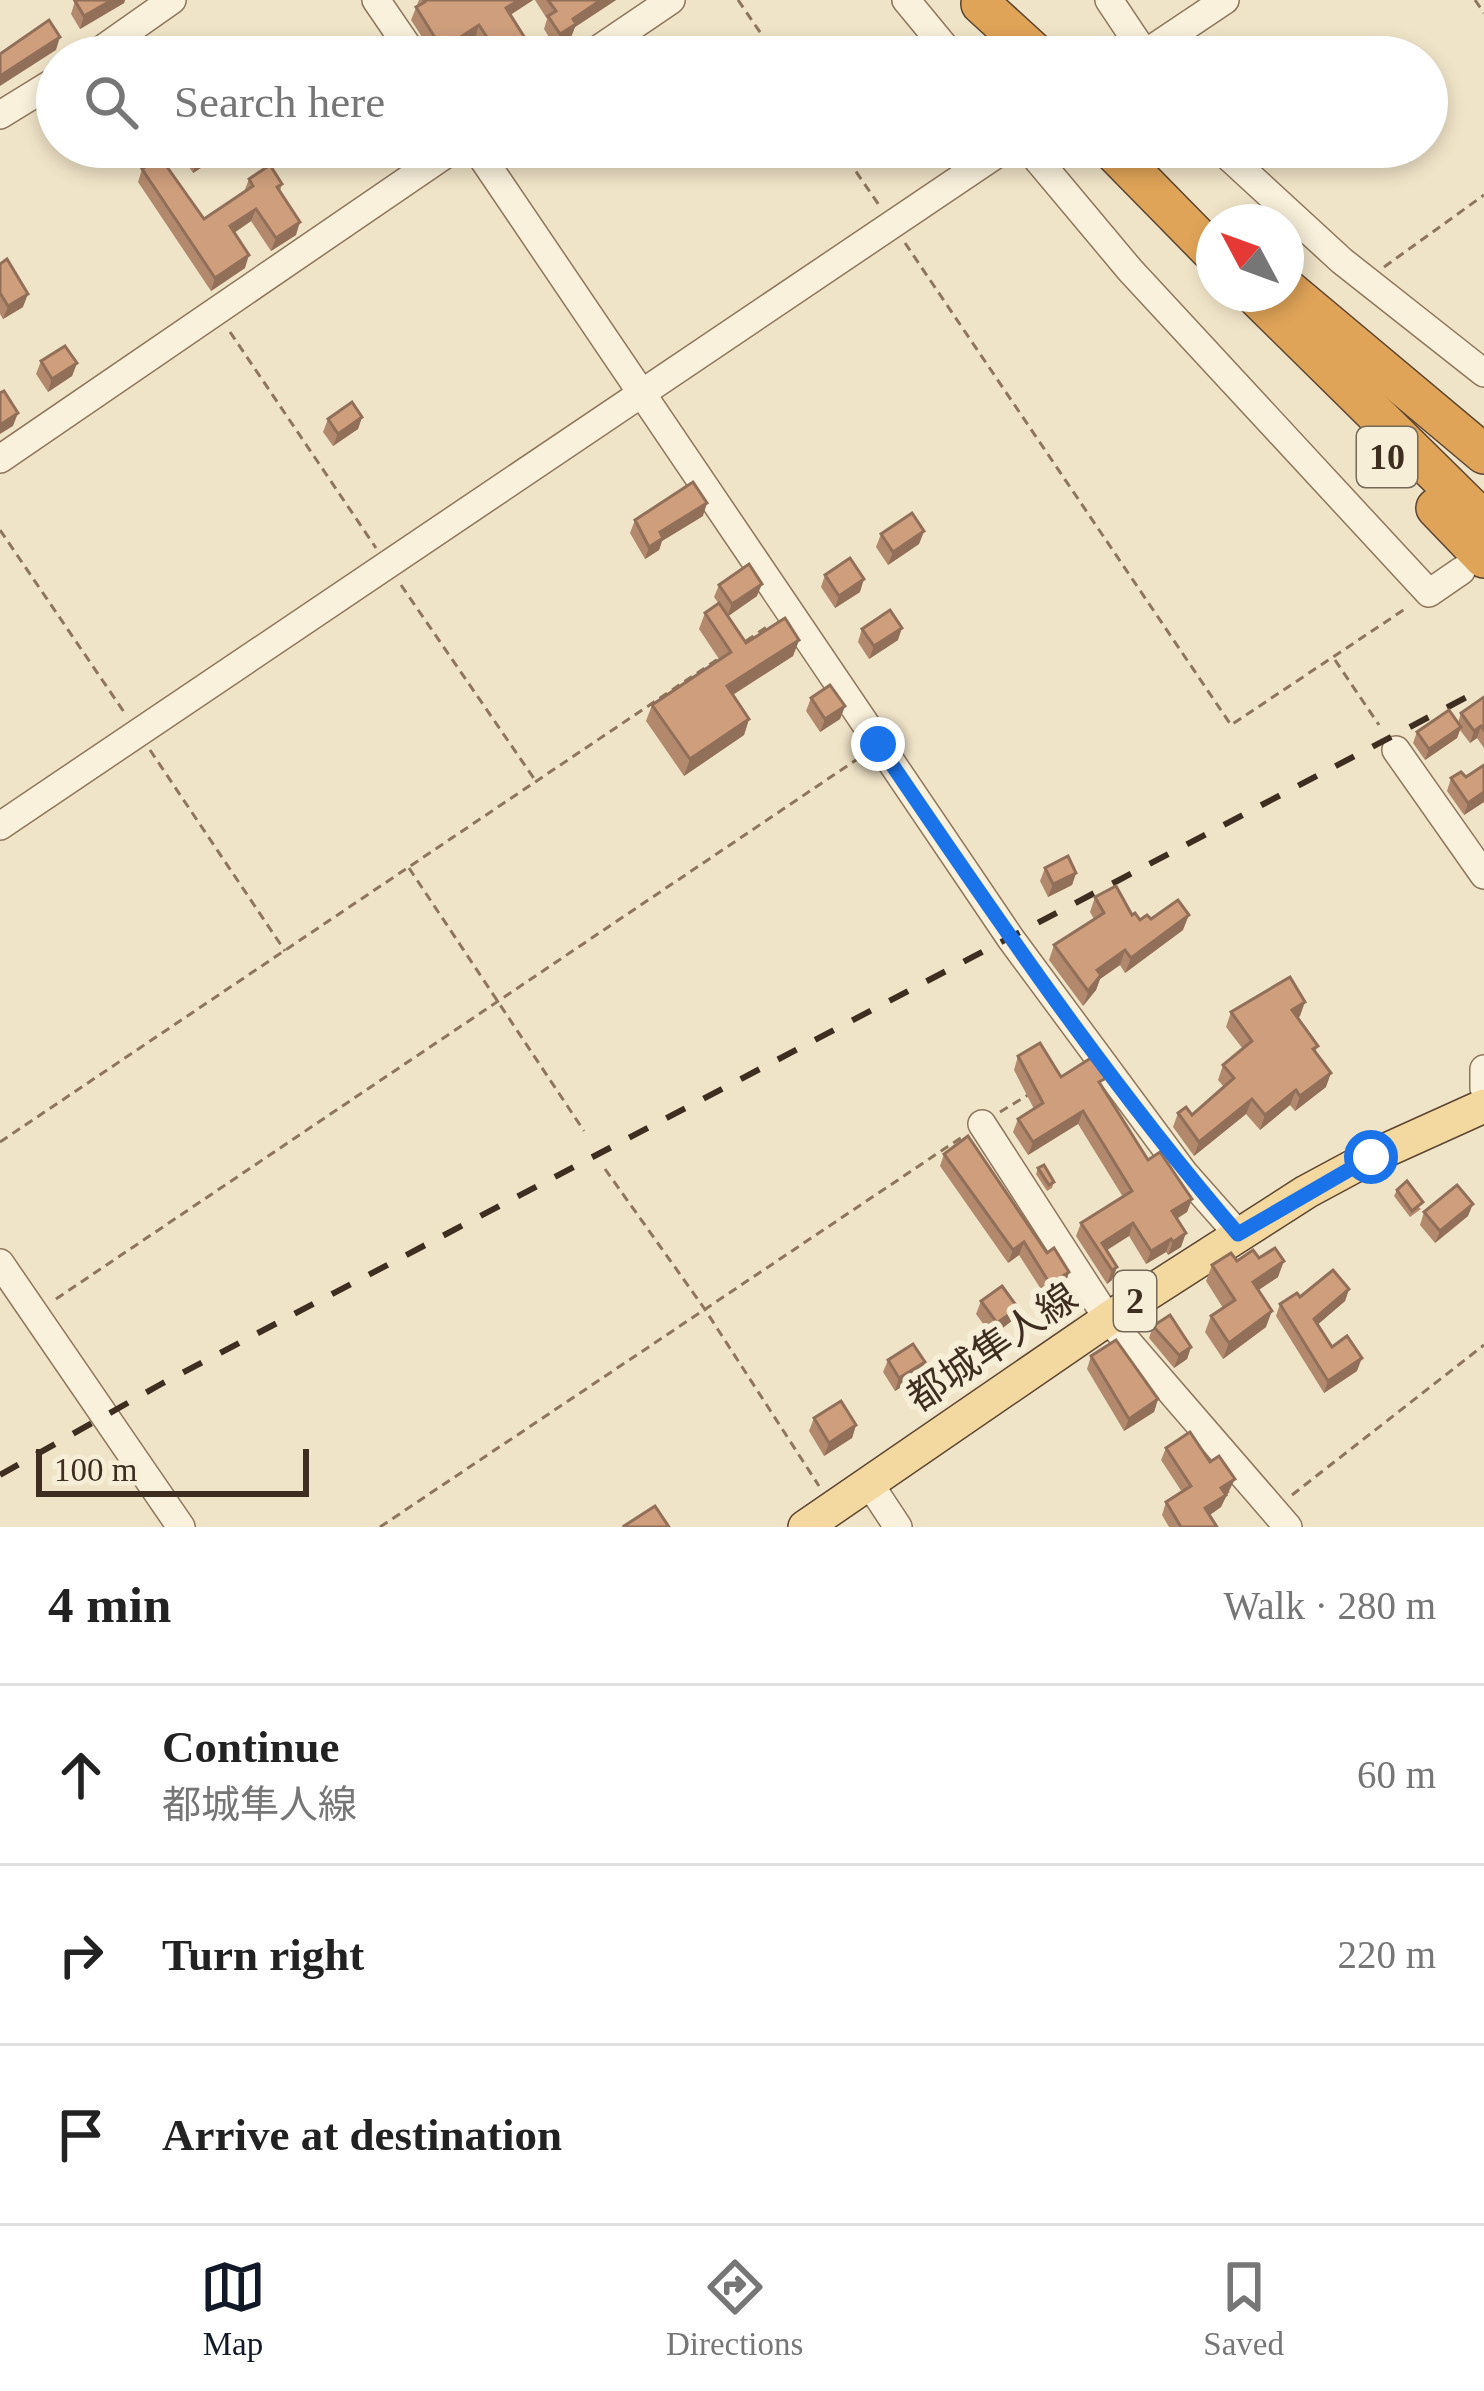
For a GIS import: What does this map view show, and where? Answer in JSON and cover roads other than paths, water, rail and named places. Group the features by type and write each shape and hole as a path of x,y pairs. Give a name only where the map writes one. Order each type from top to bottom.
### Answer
{"highway":[{"path":"979,2 1009,36"},
{"path":"979,2 1017,36"},
{"path":"1130,168 1196,236"},
{"path":"1159,168 1196,204"},
{"name":"10","path":"1304,303 1484,454"},
{"name":"10","path":"1272,312 1484,521"},
{"name":"10","path":"1307,347 1320,387 1472,564"}],"main road":[{"name":"都城隼人線","path":"805,1527 1238,1234 1371,1157 1484,1106"}],"street":[{"path":"121,36 172,0"},
{"path":"618,36 671,0"},
{"path":"906,0 936,36"},
{"path":"1109,0 1132,36"},
{"path":"1173,36 1225,0"},
{"path":"389,4 405,36"},
{"path":"0,115 36,93"},
{"path":"0,459 424,168"},
{"path":"489,168 878,744 1094,1052 1184,1173 1238,1234"},
{"path":"0,826 974,168"},
{"path":"1045,168 1130,270 1429,593 1472,564"},
{"path":"1241,168 1342,261 1484,373"},
{"path":"1396,749 1484,874"},
{"path":"1484,1069 1484,1088"},
{"path":"982,1124 1108,1319 1272,1521"},
{"path":"0,1263 181,1527"},
{"path":"869,1483 898,1527"}],"railway":[{"path":"0,1475 163,1383 1484,688"}]}
